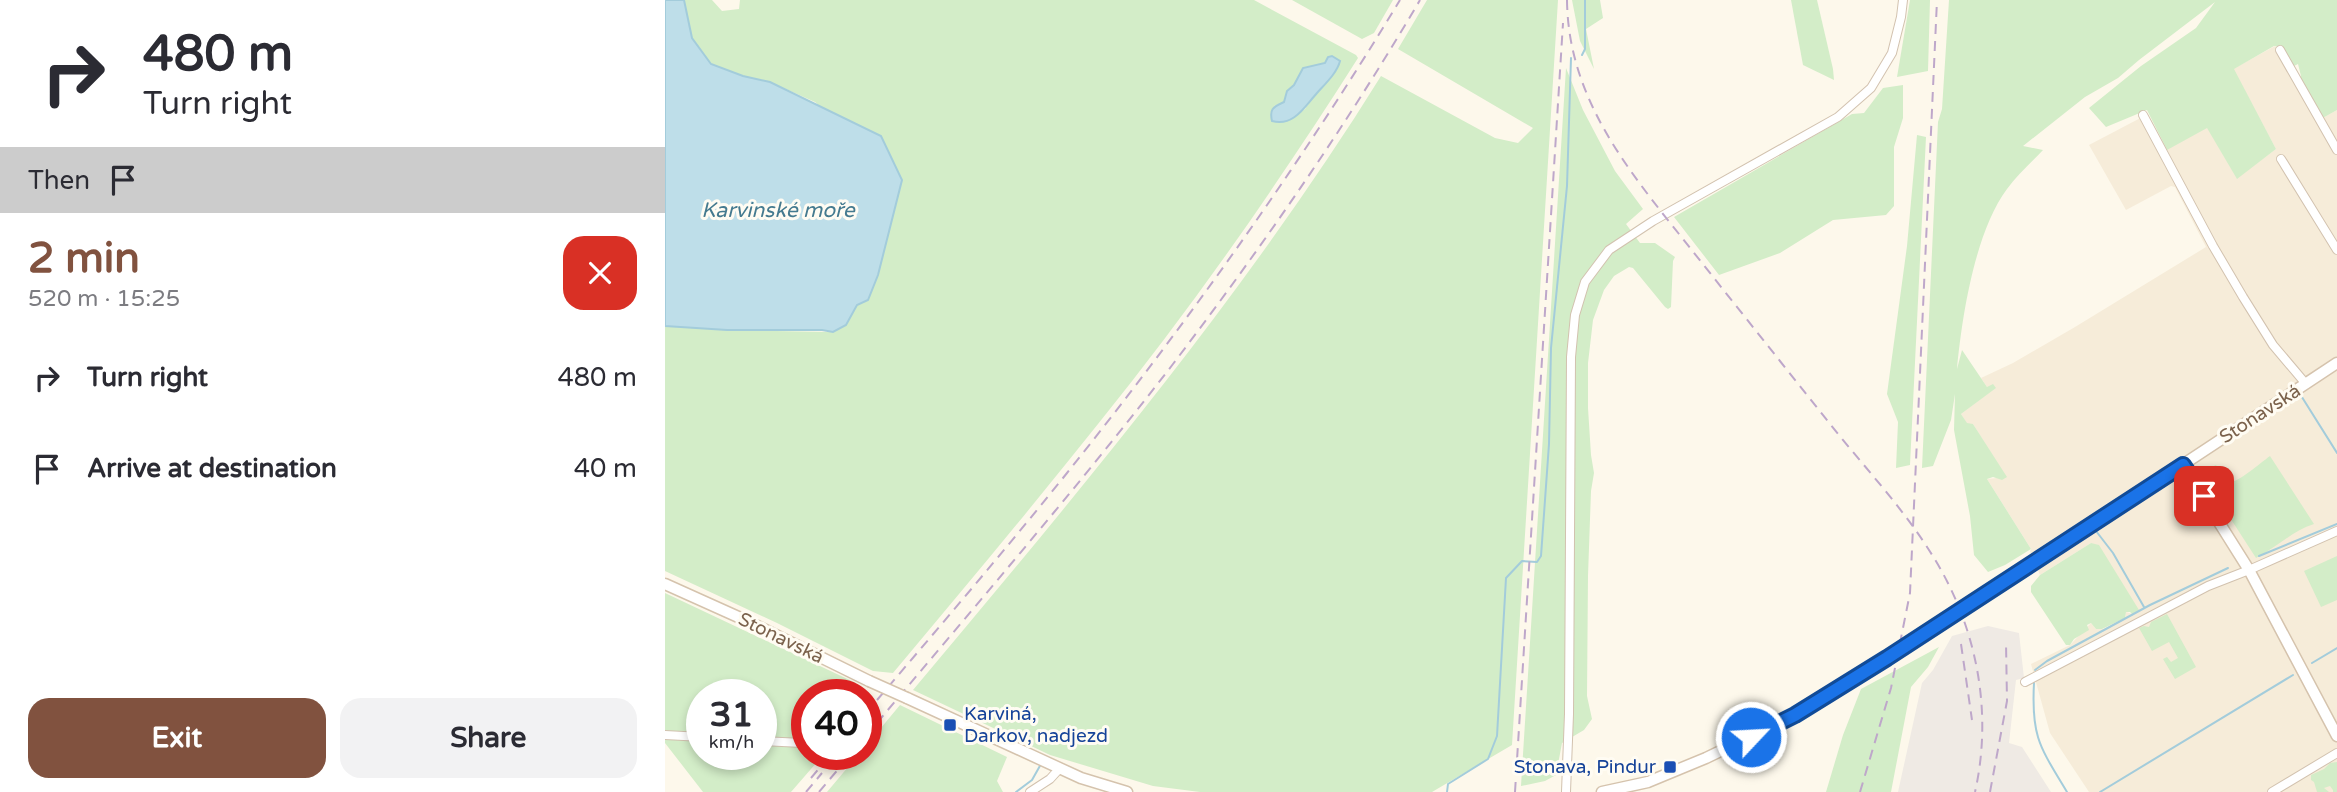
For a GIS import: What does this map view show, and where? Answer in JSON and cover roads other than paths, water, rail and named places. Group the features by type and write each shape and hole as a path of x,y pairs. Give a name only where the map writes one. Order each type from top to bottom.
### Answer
{"street":[{"path":"1566,792 1569,714 1571,357 1575,315 1585,282 1609,250 1653,220 1838,117 1871,88 1892,53 1903,0"},
{"path":"2280,50 2337,150"},
{"path":"2143,115 2243,297 2273,345 2306,384"},
{"path":"2281,159 2337,250"},
{"name":"Stonavská","path":"1602,792 1648,782 1706,758 1795,715 1961,611 2337,363"},
{"path":"2183,465 2249,570 2337,736"},
{"path":"2025,682 2208,586 2337,531"},
{"name":"Stonavská","path":"665,584 1060,768 1096,784 1127,792"},
{"path":"665,735 686,736"},
{"path":"2272,792 2337,753"},
{"path":"1030,792 1050,779 1060,768"}],"water":[{"name":"Karvinské moře","path":"665,0 684,0 692,38 711,64 743,76 770,82 881,136 902,180 878,275 868,300 857,305 846,325 833,332 665,326"},
{"path":"1332,56 1340,61 1336,70 1303,109 1287,121 1272,121 1272,111 1284,102 1287,91 1294,85 1303,68 1325,63 1328,57"}],"waterway":[{"path":"1582,55 1585,49 1585,0"},
{"path":"1447,792 1448,784 1488,759 1497,736 1506,578 1522,561 1537,562 1541,556 1549,444 1551,348 1567,186 1571,58"},
{"path":"2300,394 2337,453"},
{"path":"2259,556 2337,524"},
{"path":"2096,531 2113,553 2144,607"},
{"path":"2035,670 2150,605 2228,568"},
{"path":"2312,663 2337,648"},
{"path":"2100,792 2293,675"},
{"path":"2034,683 2034,716 2039,741 2067,792"},
{"path":"1016,792 1032,780 1041,764"}],"railway":[{"path":"882,694 1042,503 1156,359 1283,182 1400,0"},
{"path":"882,717 1060,505 1173,364 1302,185 1363,94 1420,0"},
{"path":"1567,0 1570,34 1577,66 1588,97 1619,154 1658,208 1898,506 1923,540 1949,585 1971,642 1981,701 1982,732 1975,792"},
{"path":"1860,792 1891,688 1910,593 1937,0"},
{"path":"1515,792 1563,23"},
{"path":"1990,792 2007,701 2006,643"},
{"path":"1961,644 1972,720"},
{"path":"811,778 818,770"},
{"path":"819,792 838,770"},
{"path":"806,792 822,773"}],"place":[{"name":"Karviná, Darkov, nadjezd","path":"950,725"},
{"name":"Stonava, Pindur","path":"1670,767"}]}
